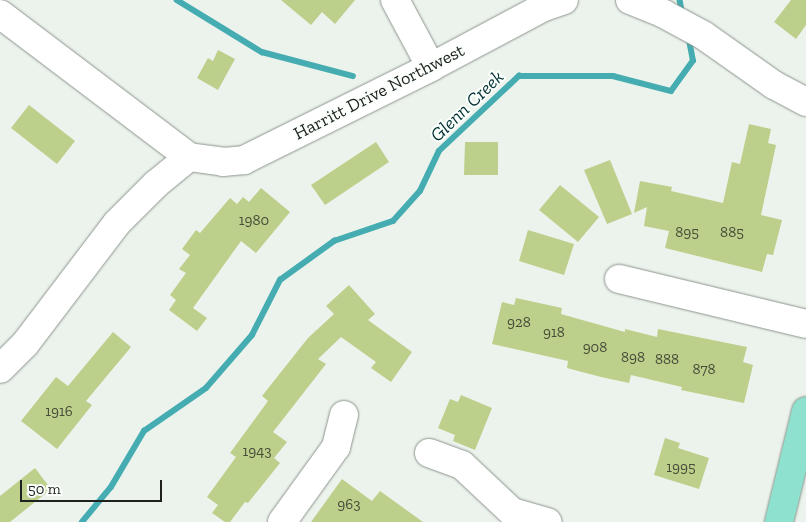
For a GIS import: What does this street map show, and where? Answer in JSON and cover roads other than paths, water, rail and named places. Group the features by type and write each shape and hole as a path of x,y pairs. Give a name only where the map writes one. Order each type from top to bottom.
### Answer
{"main road":[{"path":"779,522 806,411"}],"street":[{"path":"395,0 431,67"},
{"name":"Harritt Drive Northwest","path":"0,14 189,157 223,162 244,160 431,67 544,8 564,0"},
{"path":"630,0 664,14 703,35 774,85 806,102"},
{"path":"0,369 25,344 117,223 156,184 189,157"},
{"path":"619,279 806,324"},
{"path":"282,522 336,447 344,415"},
{"path":"429,453 462,465 512,512 548,522"}],"waterway":[{"path":"177,0 262,52 353,76"},
{"name":"Glenn Creek","path":"680,0 683,15"},
{"name":"Glenn Creek","path":"82,522 111,487 144,431 206,388 252,335 280,280 334,241 393,221 420,191 439,151 519,76 613,76 671,91 693,61 688,36"}]}
